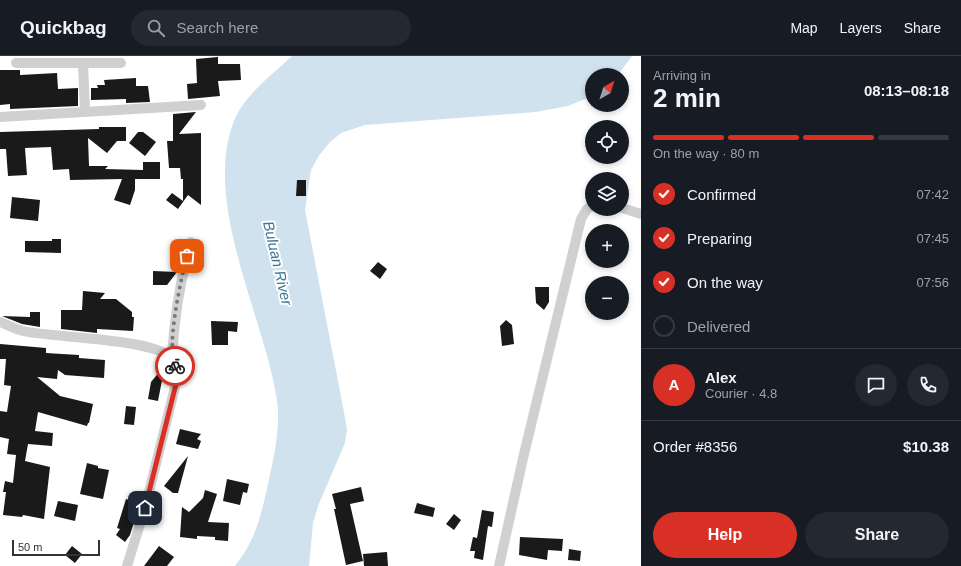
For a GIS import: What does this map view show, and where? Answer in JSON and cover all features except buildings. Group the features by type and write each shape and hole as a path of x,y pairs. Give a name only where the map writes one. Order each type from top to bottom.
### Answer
{"street":[{"path":"16,64 121,63"},
{"path":"83,64 85,112"},
{"path":"0,117 201,105"},
{"path":"629,210 641,214"},
{"path":"499,566 526,446 582,219 585,213"},
{"path":"127,566 145,508 177,380 176,366 172,358 173,329 183,270 191,242"},
{"path":"0,322 23,331 141,346 161,351 172,358"}],"water":[{"name":"Buluan River","path":"292,56 632,56 623,68 585,68 585,99 568,106 536,112 365,125 341,133 329,143 318,157 311,170 305,210 347,429 345,443 318,506 313,523 309,566 235,566 252,539 262,510 276,445 278,422 277,400 270,367 239,260 230,223 225,187 226,153 234,121 244,103 259,86"}],"way so far":[{"path":"175,366 172,358 173,329 183,270 187,256"}],"route":[{"path":"145,508 177,380 175,366"}]}
